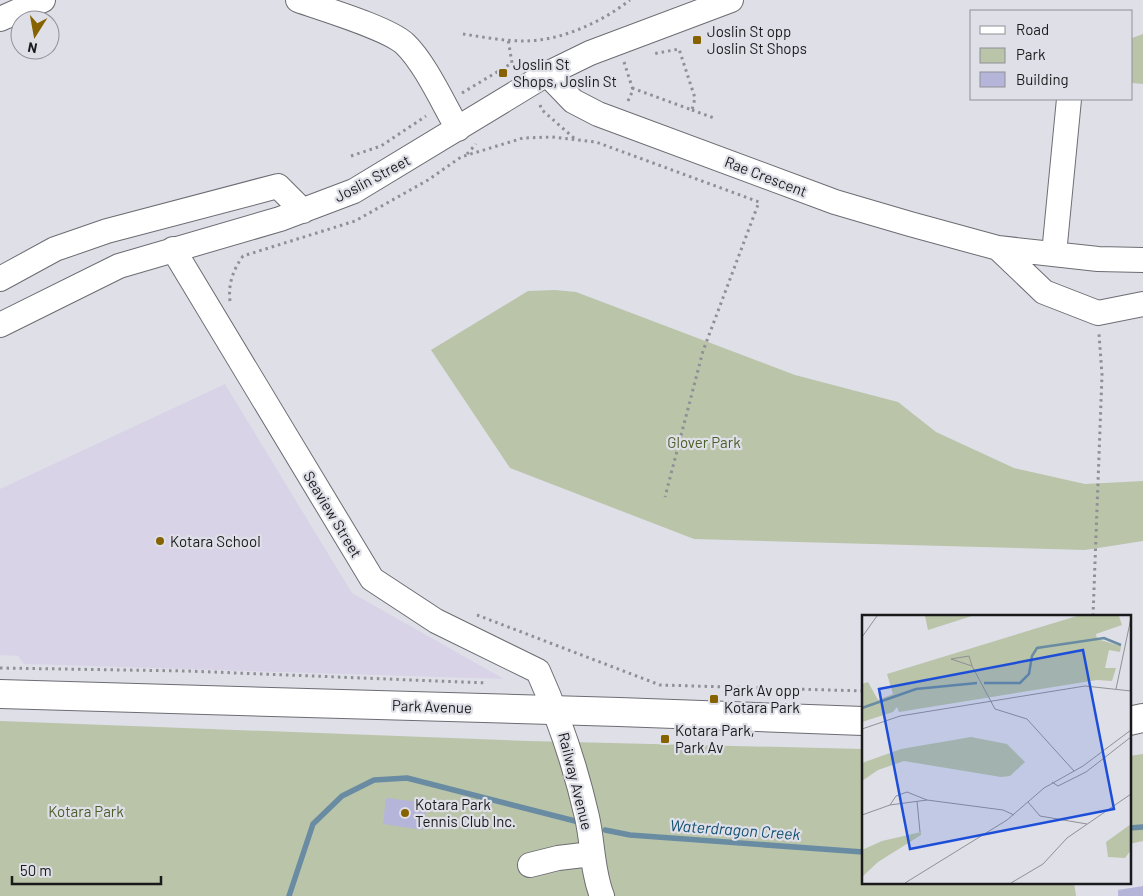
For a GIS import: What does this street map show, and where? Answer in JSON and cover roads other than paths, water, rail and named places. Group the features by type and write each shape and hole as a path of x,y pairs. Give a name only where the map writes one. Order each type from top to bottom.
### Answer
{"main road":[{"name":"Park Avenue","path":"0,694 862,721"},
{"path":"1130,720 1143,718"}],"street":[{"path":"0,19 43,0"},
{"path":"298,0 386,32 404,43 416,58 458,129"},
{"name":"Joslin Street","path":"0,325 119,266 303,211 354,190 547,74 590,53 731,0"},
{"name":"Rae Crescent","path":"547,74 573,100 598,114 835,202 998,248 1098,259 1143,260"},
{"path":"1054,254 1069,100"},
{"path":"0,279 55,249 107,231 278,186 303,211"},
{"name":"Rae Crescent","path":"998,248 1044,292 1098,314 1143,304"},
{"name":"Seaview Street","path":"173,249 372,579 436,621 538,671 556,710"},
{"name":"Railway Avenue","path":"556,710 566,738 585,810 592,854 602,896"},
{"path":"530,866 558,858 592,854"}],"waterway":[{"name":"Waterdragon Creek","path":"289,896 313,824 342,796 374,780 407,778 575,821"},
{"name":"Waterdragon Creek","path":"1130,828 1143,827"},
{"name":"Waterdragon Creek","path":"605,830 630,835 862,852"}],"place":[{"name":"Joslin St opp Joslin St Shops","path":"697,40"},
{"name":"Joslin St Shops, Joslin St","path":"503,73"},
{"name":"Kotara School","path":"160,541"},
{"name":"Park Av opp Kotara Park","path":"714,699"},
{"name":"Kotara Park, Park Av","path":"665,739"},
{"name":"Kotara Park Tennis Club Inc.","path":"405,813"}],"park label":[{"name":"Glover Park","path":"704,442"},
{"name":"Kotara Park","path":"86,811"}]}
